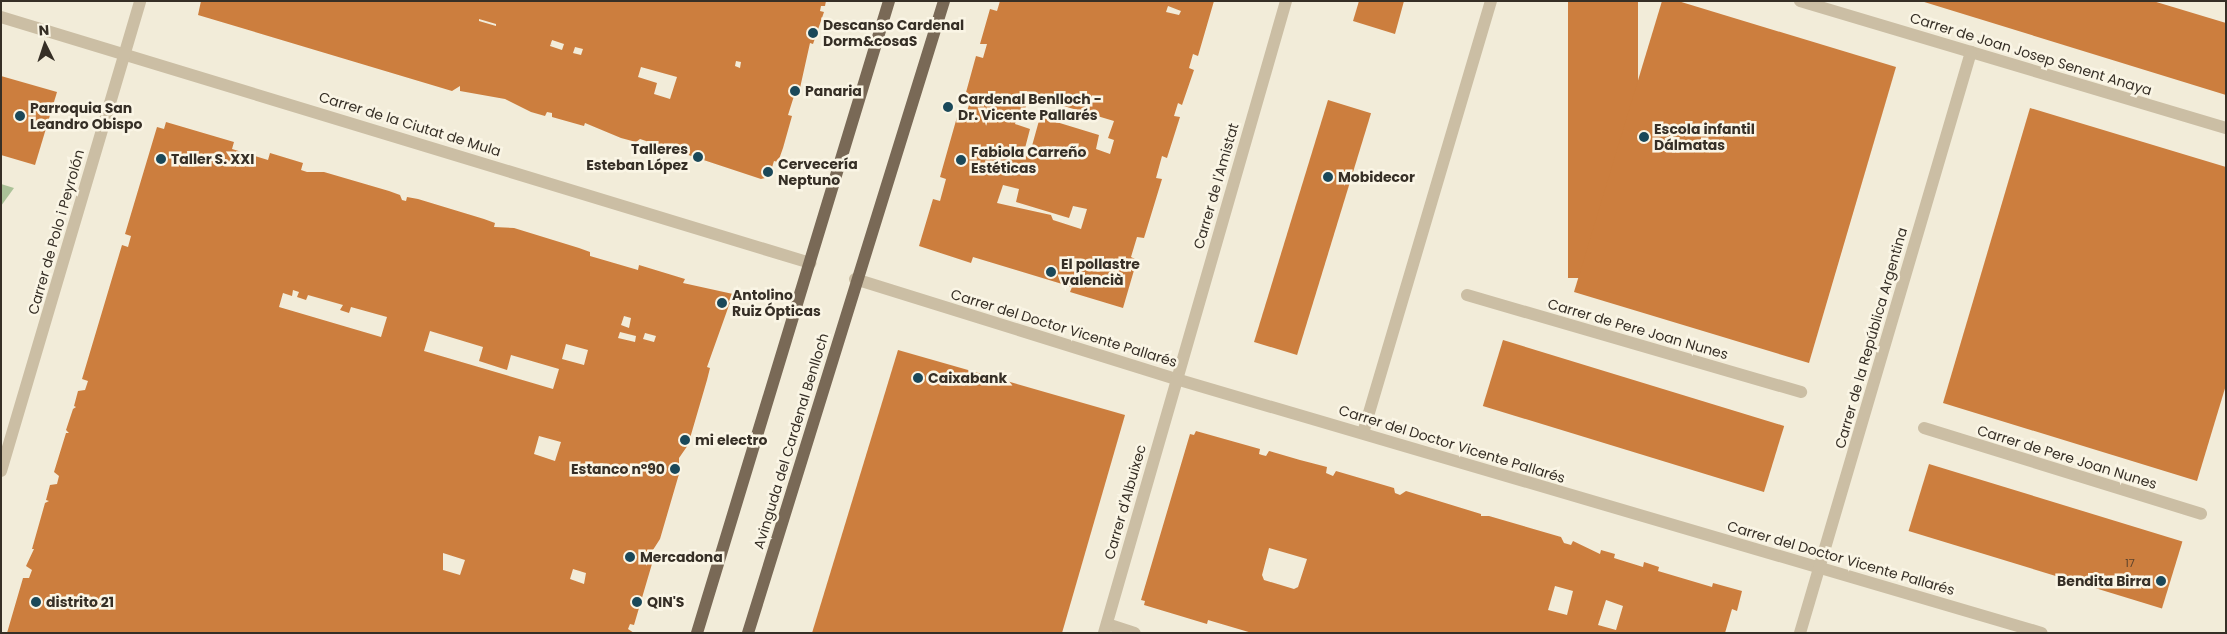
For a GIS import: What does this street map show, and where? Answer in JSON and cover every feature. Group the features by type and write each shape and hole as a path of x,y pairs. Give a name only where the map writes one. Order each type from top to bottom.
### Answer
{"main road":[{"path":"697,633 889,1"},
{"name":"Avinguda del Cardenal Benlloch","path":"748,633 855,279 944,1"}],"street":[{"name":"Carrer de Polo i Peyrolón","path":"1,471 140,1"},
{"name":"Carrer de l'Amistat","path":"1176,379 1286,1"},
{"path":"1363,433 1491,1"},
{"name":"Carrer de Joan Josep Senent Anaya","path":"1800,1 2226,128"},
{"name":"Carrer de la Ciutat de Mula","path":"1,17 125,52 810,263"},
{"name":"Carrer de la República Argentina","path":"1800,633 1971,52"},
{"name":"Carrer del Doctor Vicente Pallarés","path":"855,279 1176,379 1820,566 2042,633"},
{"name":"Carrer de Pere Joan Nunes","path":"1467,295 1801,392"},
{"name":"Carrer d'Albuixec","path":"1106,628 1176,379"},
{"name":"Carrer de Pere Joan Nunes","path":"1924,428 2201,514"},
{"path":"1106,628 1135,633"}],"green space":[{"path":"1,184 14,188 1,206"}],"building":[{"path":"201,1 826,1 825,6 821,6 820,11 824,12 813,44 810,43 798,97 794,96 788,115 792,116 778,162 774,161 769,177 761,179 640,139 636,142 585,123 584,126 552,117 552,113 547,112 545,116 531,112 505,99 460,91 460,86 452,91 198,15","holes":["479,19 496,24 496,26 479,21","552,40 564,44 562,50 550,46","575,47 583,49 581,55 573,53","736,61 741,62 740,68 735,66","641,67 677,77 670,99 654,94 657,83 638,77"]},
{"path":"1000,1 1214,1 1198,56 1193,54 1189,68 1194,70 1182,105 1178,103 1174,116 1180,117 1167,158 1162,156 1156,178 1162,179 1144,238 1137,237 1131,257 1137,260 1123,308 1070,292 1072,287 973,257 971,263 919,246 933,199 940,201 946,179 940,177 957,117 964,120 971,99 965,96 976,56 983,58 987,44 980,44 990,9 997,11","holes":["1168,6 1181,11 1179,15 1166,12","1030,96 1114,121 1108,138 1114,140 1110,154 1096,149 1099,135 1040,117 1030,153 1024,152 1030,129 1015,124 1019,111 1024,112","1003,185 1019,189 1016,202 1069,218 1073,206 1087,209 1081,229 1053,220 1051,215 997,203"]},
{"path":"1359,1 1404,1 1395,34 1353,21"},
{"path":"1568,1 1638,1 1638,278 1568,278"},
{"path":"1662,1 1678,1 1896,67 1809,363 1574,292"},
{"path":"1921,1 2153,1 2226,23 2226,95"},
{"path":"1,76 57,92 35,165 1,155"},
{"path":"1328,100 1371,113 1297,355 1254,342"},
{"path":"2030,108 2226,167 2226,385 2197,481 1943,403"},
{"path":"166,122 234,142 232,149 268,160 270,153 303,163 301,170 307,172 324,172 389,191 400,195 402,200 406,201 407,197 418,199 495,223 494,227 514,228 579,248 590,252 590,256 638,270 639,265 685,279 683,283 733,294 707,367 710,368 688,445 679,458 679,474 660,539 651,553 654,557 634,625 630,624 628,629 634,633 7,633 23,578 29,578 32,570 26,566 34,549 32,549 45,503 49,501 46,500 50,485 57,484 59,476 54,472 66,433 69,433 66,430 73,409 76,407 74,406 78,391 85,390 88,381 82,379 122,245 128,247 131,236 125,234 157,127 164,129","holes":["293,290 299,292 297,297 306,300 308,295 343,305 340,310 349,313 351,307 387,317 381,337 279,307 283,293 292,296","624,316 631,318 629,328 621,325","430,331 483,347 479,361 507,370 511,355 559,369 553,389 424,351","620,332 636,336 635,342 618,338","645,333 656,336 654,342 643,339","566,344 588,350 584,365 562,359","539,436 561,442 555,461 534,454","443,553 465,560 460,575 443,570","573,569 586,573 584,584 570,579"]},
{"path":"1503,340 1784,426 1764,492 1483,406"},
{"path":"898,350 1125,415 1062,633 812,633"},
{"path":"1196,431 1260,449 1259,454 1262,455 1266,456 1269,451 1327,467 1326,473 1333,476 1336,471 1394,488 1395,493 1400,495 1406,491 1481,514 1481,516 1489,516 1561,537 1564,543 1571,545 1573,541 1600,554 1601,550 1615,554 1614,558 1643,567 1644,562 1659,567 1658,571 1712,587 1713,583 1742,591 1737,611 1732,609 1725,633 1252,633 1208,620 1207,624 1144,605 1145,601 1141,600 1190,434 1194,435","holes":["1269,548 1307,559 1298,587 1294,589 1264,580 1262,575","1555,586 1573,591 1567,615 1548,610","1606,600 1623,606 1616,630 1598,625"]},
{"path":"1929,464 2182,541 2162,608 1909,531"}],"place":[{"name":"Descanso Cardenal Dorm&cosaS","path":"813,33"},
{"name":"Panaria","path":"795,91"},
{"name":"Cardenal Benlloch - Dr. Vicente Pallarés","path":"948,107"},
{"name":"Parroquia San Leandro Obispo","path":"20,116"},
{"name":"Escola infantil Dálmatas","path":"1644,137"},
{"name":"Talleres Esteban López","path":"698,157"},
{"name":"Taller S. XXI","path":"161,159"},
{"name":"Fabiola Carreño Estéticas","path":"961,160"},
{"name":"Cervecería Neptuno","path":"768,172"},
{"name":"Mobidecor","path":"1328,177"},
{"name":"El pollastre valencià","path":"1051,272"},
{"name":"Antolino Ruiz Ópticas","path":"722,303"},
{"name":"Caixabank","path":"918,378"},
{"name":"mi electro","path":"685,440"},
{"name":"Estanco nº90","path":"675,469"},
{"name":"Mercadona","path":"630,557"},
{"name":"Bendita Birra","path":"2161,581"},
{"name":"distrito 21","path":"36,602"},
{"name":"QIN'S","path":"637,602"}]}
